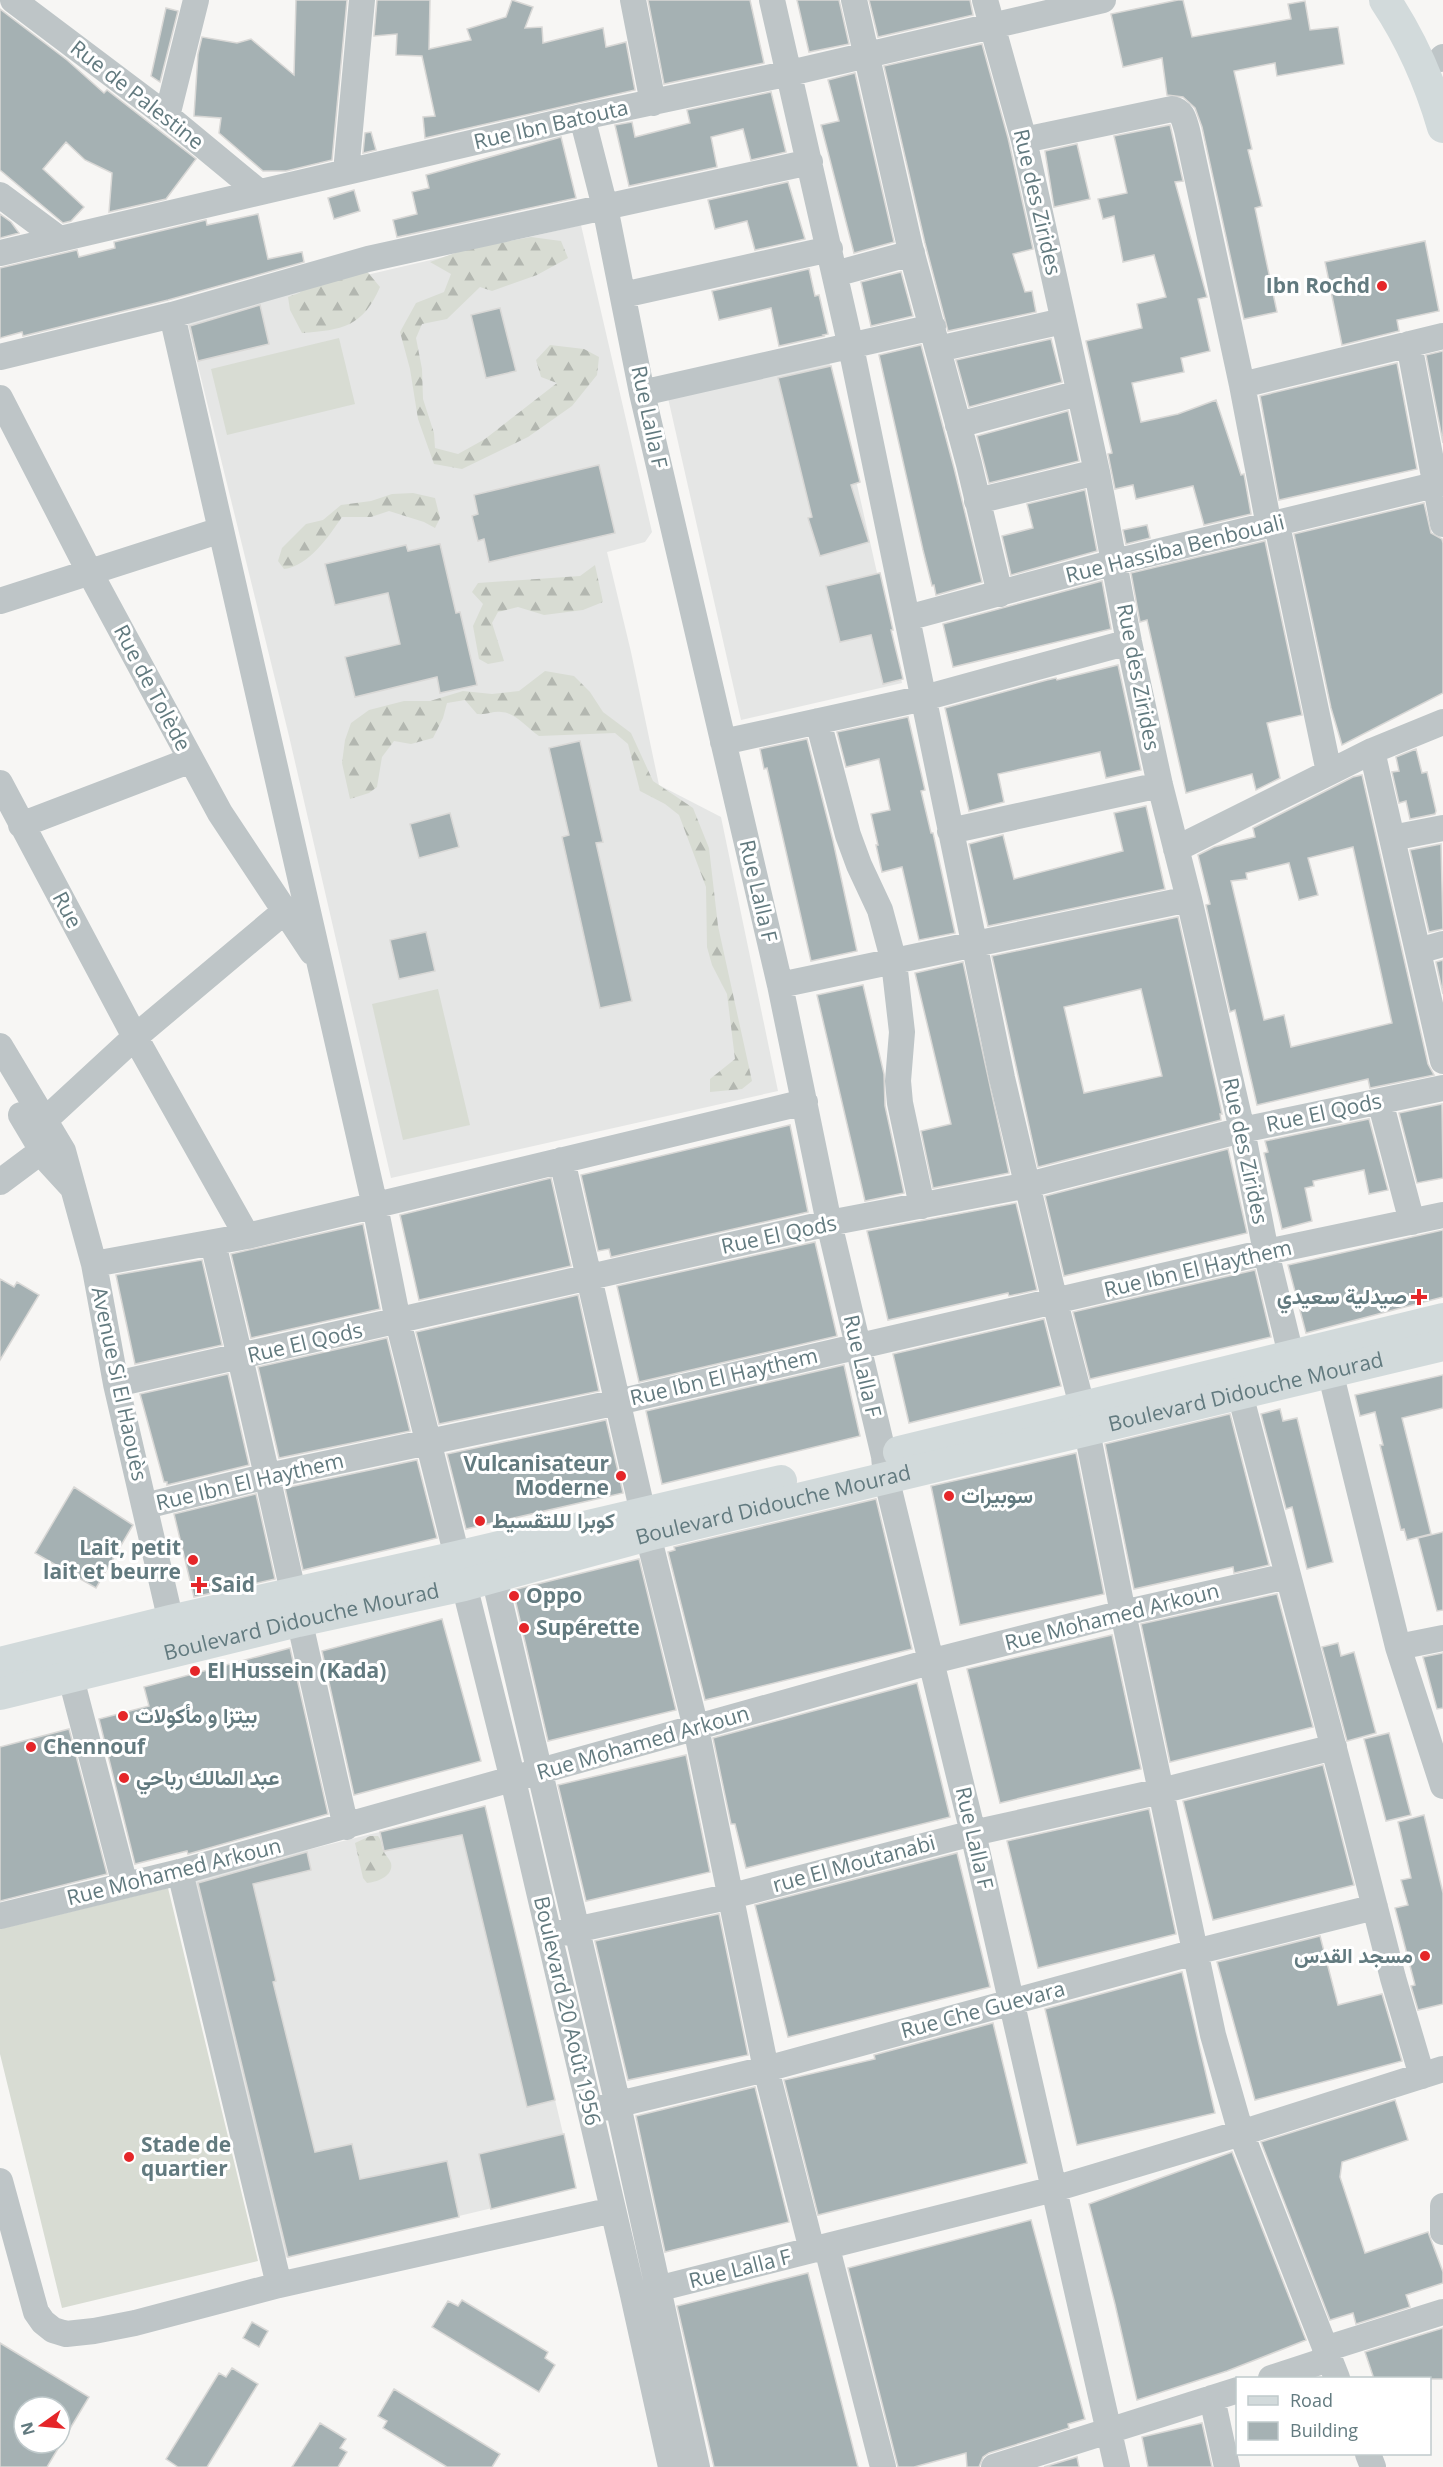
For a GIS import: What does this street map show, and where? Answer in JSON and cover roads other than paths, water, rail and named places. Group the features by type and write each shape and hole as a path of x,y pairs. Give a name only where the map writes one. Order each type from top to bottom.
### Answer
{"main road":[{"path":"1385,0 1400,23 1433,94 1443,126"},
{"path":"1411,0 1442,60"},
{"name":"Boulevard Didouche Mourad","path":"1084,1418 1240,1394 1327,1359 1443,1319"},
{"name":"Boulevard Didouche Mourad","path":"0,1694 67,1662 171,1621 296,1607 460,1571 1084,1418 1291,1355 1327,1359 1443,1345"},
{"name":"Boulevard Didouche Mourad","path":"460,1571 494,1577 645,1524"},
{"name":"Boulevard Didouche Mourad","path":"0,1663 67,1662 177,1651 296,1607"}],"street":[{"name":"Rue de Palestine","path":"14,0 167,116 259,192"},
{"path":"167,116 196,0"},
{"path":"346,172 362,0"},
{"path":"633,0 653,103"},
{"path":"772,0 851,347 1002,1078 1084,1418 1123,1613 1214,2035 1240,2133 1331,2362"},
{"path":"854,0 912,253 958,424 1000,594"},
{"name":"Rue des Zirides","path":"985,0 990,26 1024,140 1097,472 1129,642 1160,785 1189,899 1242,1130 1266,1252 1291,1355"},
{"name":"Rue Ibn Batouta","path":"0,252 582,117 790,73 1103,0"},
{"path":"1024,140 1172,109 1182,114 1329,772"},
{"name":"Rue Lalla F","path":"582,117 604,207 642,393 780,985 857,1346 933,1661 1054,2189 633,2295"},
{"path":"0,357 172,315 368,260 810,162"},
{"path":"0,195 58,238"},
{"path":"623,295 832,262 912,253"},
{"name":"Boulevard 20 Août 1956","path":"172,315 375,1206 398,1322 430,1442 513,1780 671,2467"},
{"path":"642,393 851,347 1063,321"},
{"path":"1242,385 1443,336"},
{"path":"1409,344 1439,484 1443,524"},
{"path":"958,424 1079,393"},
{"name":"Rue de Tolède","path":"0,399 191,760 239,844 321,966"},
{"path":"977,501 1097,472"},
{"name":"Rue Hassiba Benbouali","path":"907,618 1115,562 1439,484"},
{"path":"0,601 221,530"},
{"path":"723,741 924,698 1129,642"},
{"path":"818,721 848,835 880,910 894,962 902,1032 898,1081 900,1103 922,1206"},
{"path":"1176,849 1372,751 1443,722"},
{"path":"1372,751 1443,1061"},
{"path":"21,825 191,760"},
{"name":"Rue","path":"0,783 135,1037 247,1236"},
{"path":"950,831 1160,785"},
{"path":"1392,838 1443,828"},
{"path":"780,985 1189,899"},
{"path":"0,1182 48,1137 135,1037 285,911"},
{"path":"1418,951 1443,944"},
{"name":"Avenue Si El Haouès","path":"0,1046 48,1137 49,1162 73,1188 94,1264 116,1384 177,1651"},
{"name":"Avenue Si El Haouès","path":"0,1080 48,1137"},
{"name":"Rue El Qods","path":"116,1384 829,1223 1028,1185 1242,1130 1443,1088"},
{"path":"1380,1101 1412,1222"},
{"path":"94,1264 247,1236 805,1102"},
{"path":"562,1160 645,1524 696,1728 766,2069 883,2467"},
{"name":"Rue Ibn El Haythem","path":"145,1506 268,1476 618,1402 1266,1252 1443,1215"},
{"path":"213,1243 268,1476 346,1827"},
{"path":"1327,1359 1398,1647 1443,1786"},
{"path":"1117,2467 1054,2189 1432,2072 1393,1978 1240,1394"},
{"name":"Rue Mohamed Arkoun","path":"0,1916 180,1872 346,1827 933,1661 1123,1613 1287,1576"},
{"name":"Boulevard 20 Août 1956","path":"494,1577 618,2104 697,2467"},
{"path":"1398,1647 1443,1638"},
{"path":"67,1662 125,1885"},
{"path":"1413,1694 1441,1714"},
{"name":"rue El Moutanabi","path":"549,1935 732,1896 973,1833 1161,1791 1334,1747"},
{"path":"180,1872 279,2285"},
{"name":"Rue Che Guevara","path":"590,2111 766,2069 1195,1952 1375,1907"},
{"path":"0,2181 36,2312 53,2330 66,2334 104,2329 279,2285 613,2210"},
{"path":"1443,2206 1443,2232"},
{"path":"1278,2377 1331,2362 1443,2312"},
{"path":"994,2467 1236,2391"},
{"path":"1212,2398 1227,2467"}],"place":[{"name":"Ibn Rochd","path":"1382,286"},
{"name":"صيدلية سعيدي","path":"1419,1297"},
{"name":"Vulcanisateur Moderne","path":"621,1476"},
{"name":"سوبيرات","path":"949,1496"},
{"name":"كوبرا لللتقسيط","path":"480,1521"},
{"name":"Lait, petit lait et beurre","path":"193,1560"},
{"name":"Said","path":"199,1585"},
{"name":"Oppo","path":"514,1596"},
{"name":"Supérette","path":"524,1628"},
{"name":"El Hussein (Kada)","path":"195,1671"},
{"name":"بيتزا و مأكولات","path":"123,1716"},
{"name":"Chennouf","path":"31,1747"},
{"name":"عبد المالك رباحي","path":"124,1778"},
{"name":"مسجد القدس","path":"1425,1956"},
{"name":"Stade de quartier","path":"129,2157"}]}
